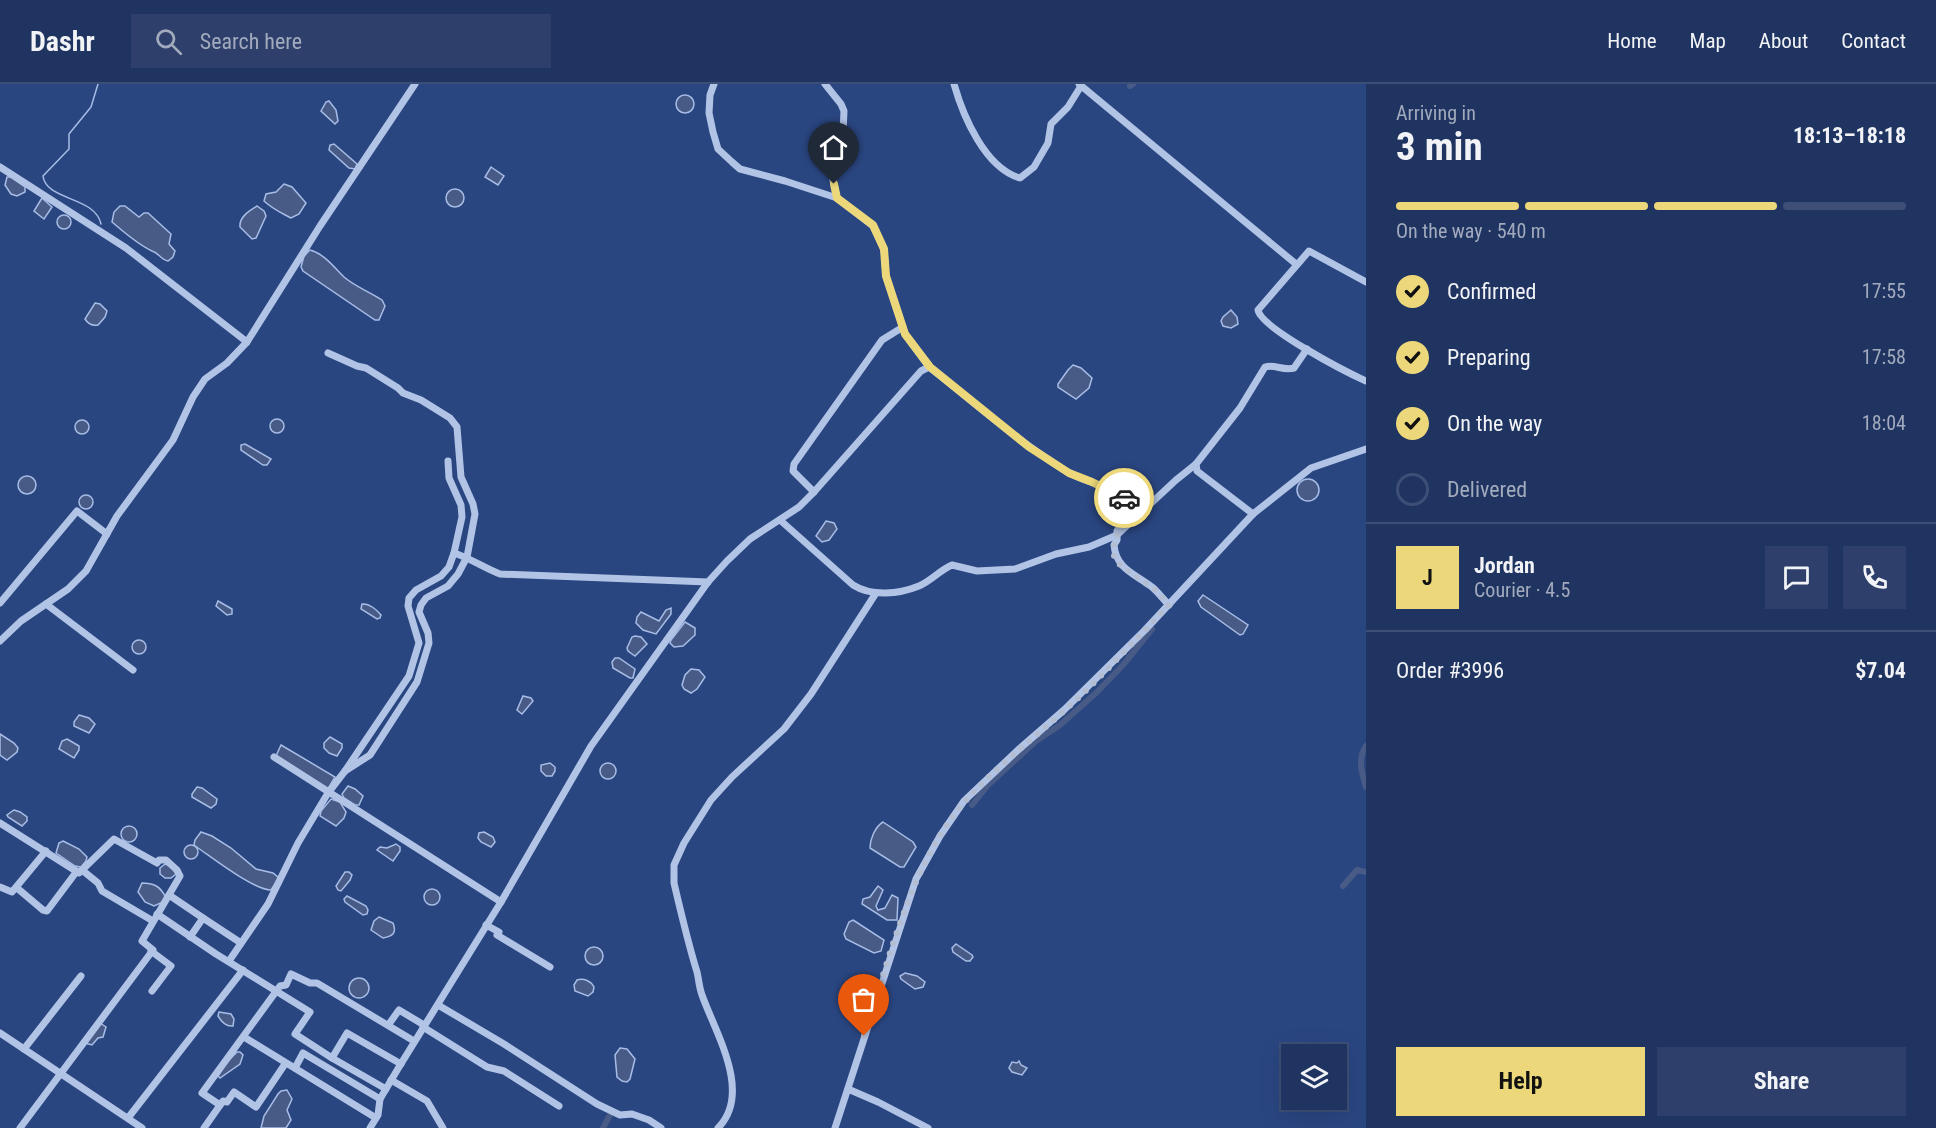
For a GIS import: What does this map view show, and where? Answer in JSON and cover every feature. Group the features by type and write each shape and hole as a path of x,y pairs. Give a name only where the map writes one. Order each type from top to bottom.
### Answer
{"street":[{"path":"0,640 21,621 68,589 86,572 117,516 173,440 193,397 205,379 227,363 247,342 320,226 415,84"},
{"path":"714,84 710,95 709,113 718,149 740,169 837,198 873,225 884,249 886,276 905,334 930,367 1029,447 1069,473 1123,498 1126,503 1124,520 1114,545 1114,557 1121,566 1154,589 1169,605"},
{"path":"825,84 844,111 843,132 832,176 837,198"},
{"path":"954,84 960,107 986,151 994,162 1007,173 1020,178 1034,167 1048,143 1051,124 1068,107 1080,85 1296,264"},
{"path":"0,167 126,249 247,342"},
{"path":"1366,282 1309,251 1260,306 1258,313 1275,330 1366,381"},
{"path":"814,492 793,471 794,464 882,340 903,327"},
{"path":"780,520 853,585 860,590 876,593 919,585 952,565 977,571 1015,569 1056,554 1089,547 1117,535 1196,464 1240,408 1265,367 1272,365 1287,370 1294,369 1308,349"},
{"path":"328,353 366,368 403,393 439,410 458,427 461,477 475,514 467,557 458,574 448,586 426,598 420,605 419,612 428,633 429,643 417,682 370,755 345,771"},
{"path":"370,1128 376,1118 380,1099 400,1064 501,902 591,746 708,582 750,539 799,507 896,401 904,388 921,371 930,367"},
{"path":"835,1128 916,879 940,836 964,801 1065,710 1169,605 1253,514 1311,468 1366,449"},
{"path":"229,961 268,904 298,843 328,793 409,676 419,643 408,606 410,598 416,590 441,576 449,567 462,517 461,505 449,478 448,461"},
{"path":"1196,464 1197,471 1253,514"},
{"path":"0,603 77,511 107,534"},
{"path":"454,553 500,574 708,582"},
{"path":"718,1128 729,1114 731,1107 732,1096 727,1055 701,993 674,883 674,866 684,843 711,800 732,777 784,729 811,694 876,593"},
{"path":"46,604 133,670"},
{"path":"274,757 501,902"},
{"path":"0,823 80,871 98,883 102,891 153,921"},
{"path":"16,888 47,911 80,871 114,839 157,863 159,860 166,860 180,876 142,941 171,966 153,991"},
{"path":"0,887 12,892 46,851"},
{"path":"169,895 241,943"},
{"path":"157,914 310,1012 295,1034 386,1089"},
{"path":"190,937 203,918"},
{"path":"486,925 499,932 497,935 550,967"},
{"path":"20,1128 151,951"},
{"path":"124,1128 128,1119 243,970"},
{"path":"220,1105 202,1093 280,986 286,985 291,974 317,983 414,1041"},
{"path":"24,1049 81,976"},
{"path":"438,1005 597,1104 620,1115 632,1113 661,1128"},
{"path":"389,1024 399,1010 487,1067 504,1071 559,1106"},
{"path":"0,1033 142,1128"},
{"path":"332,1058 346,1033 400,1064"},
{"path":"244,1037 376,1118"},
{"path":"295,1068 303,1053 380,1099"},
{"path":"204,1128 223,1101 227,1102 234,1092 256,1107 285,1064"},
{"path":"391,1080 428,1101 443,1128"},
{"path":"848,1089 928,1128"}],"water":[{"path":"685,95 691,98 694,104 691,110 685,113 679,110 676,104 679,98"},
{"path":"329,101 336,110 338,121 335,124 321,111"},
{"path":"334,144 357,164 355,169 349,168 329,150 330,145"},
{"path":"491,167 504,176 498,185 485,177"},
{"path":"7,177 11,177 25,187 25,192 17,196 11,194 5,185"},
{"path":"284,184 292,187 306,203 299,214 291,218 264,201 266,194 276,192"},
{"path":"451,189 459,189 464,194 462,205 451,207 446,202 446,194"},
{"path":"42,198 52,207 44,219 34,211"},
{"path":"120,206 125,206 139,217 148,213 171,234 169,244 175,251 173,257 168,261 164,259 136,242 112,222 114,212"},
{"path":"257,206 264,211 266,216 256,238 252,239 240,227 240,223 245,215"},
{"path":"64,215 69,217 71,222 69,227 64,229 59,227 57,222 59,217"},
{"path":"310,250 324,257 348,280 382,300 385,306 379,320 375,320 303,271 301,267 304,256"},
{"path":"95,303 100,304 107,311 98,325 90,324 85,319"},
{"path":"1231,310 1237,317 1238,324 1231,328 1223,326 1221,321"},
{"path":"1073,365 1081,368 1092,378 1089,388 1076,399 1058,387"},
{"path":"274,419 280,419 284,426 280,433 274,433 270,429 270,423"},
{"path":"82,420 87,422 89,427 87,432 82,434 77,432 75,427 77,422"},
{"path":"245,444 271,459 267,465 263,465 241,450 241,445"},
{"path":"27,476 33,479 36,485 33,491 27,494 21,491 18,485 21,479"},
{"path":"1308,479 1316,482 1319,490 1316,498 1308,501 1300,498 1297,490 1300,482"},
{"path":"86,495 91,497 93,502 91,507 86,509 81,507 79,502 81,497"},
{"path":"826,521 834,523 837,529 829,540 822,542 816,536"},
{"path":"1203,595 1248,625 1243,634 1240,635 1201,607 1198,601"},
{"path":"218,601 232,609 232,614 227,615 216,606"},
{"path":"362,604 375,609 381,615 380,618 377,619 361,609"},
{"path":"671,608 671,614 656,634 643,630 636,623 641,612 659,621 666,610"},
{"path":"685,622 695,628 695,635 683,646 674,647 670,643 671,640"},
{"path":"632,637 641,637 647,644 635,656 627,648"},
{"path":"136,640 142,640 146,647 142,654 136,654 132,650 132,644"},
{"path":"615,658 619,658 635,669 633,678 613,668 612,662"},
{"path":"691,669 699,670 705,677 697,689 691,693 682,685 685,675"},
{"path":"523,696 533,701 522,714 517,710"},
{"path":"79,715 89,718 95,724 89,733 74,726"},
{"path":"0,734 18,748 17,752 7,760 0,755"},
{"path":"330,737 342,744 337,756 324,748 324,743"},
{"path":"67,739 79,746 74,758 59,749 62,741"},
{"path":"281,745 335,777 328,789 276,756"},
{"path":"550,763 555,767 555,771 552,776 546,776 541,771 541,765"},
{"path":"608,763 614,765 616,771 614,777 608,779 602,777 600,771 602,765"},
{"path":"348,786 363,796 359,805 344,798 342,794"},
{"path":"197,787 217,799 216,804 211,808 192,797"},
{"path":"331,799 340,802 346,812 344,818 336,826 320,816 321,811"},
{"path":"14,810 27,817 27,821 22,826 7,815"},
{"path":"883,822 913,842 916,847 904,867 900,867 870,848 874,834"},
{"path":"126,826 132,826 137,834 135,840 126,842 121,837 121,831"},
{"path":"201,832 231,848 256,869 273,873 279,878 271,890 245,880 194,845"},
{"path":"484,832 493,837 495,842 491,847 478,838 479,833"},
{"path":"63,841 79,849 87,857 81,867 75,866 56,853 59,843"},
{"path":"396,844 400,847 400,851 393,861 377,850 380,847 387,848"},
{"path":"191,845 196,847 198,852 196,857 191,859 186,857 184,852 186,847"},
{"path":"165,864 171,866 176,874 171,878 165,878 160,874 160,868"},
{"path":"345,872 352,875 341,891 336,886"},
{"path":"142,883 158,887 165,896 163,902 154,906 145,902 138,892"},
{"path":"878,886 883,890 876,906 878,910 885,908 892,895 898,898 897,920 887,920 862,904 863,899 870,897"},
{"path":"432,889 440,897 432,905 424,897"},
{"path":"347,896 366,906 367,914 363,915 345,902 344,899"},
{"path":"379,917 393,923 395,929 392,935 383,938 371,930 374,921"},
{"path":"853,920 884,940 881,951 874,953 846,939 844,934 849,922"},
{"path":"956,944 972,955 970,961 966,961 953,952 952,948"},
{"path":"594,947 600,950 603,956 600,962 594,965 588,962 585,956 588,950"},
{"path":"905,973 917,976 925,982 923,987 915,989 901,979 900,976"},
{"path":"359,978 366,981 369,988 366,995 359,998 352,995 349,988 352,981"},
{"path":"582,979 589,982 594,987 593,992 588,996 575,991 574,985 577,980"},
{"path":"219,1012 231,1014 234,1019 233,1026 222,1022 218,1016"},
{"path":"100,1023 106,1027 103,1037 98,1038 92,1045 85,1043"},
{"path":"620,1048 627,1049 635,1059 630,1079 627,1082 617,1077 615,1055"},
{"path":"237,1052 243,1055 240,1064 220,1078 218,1076 226,1063"},
{"path":"1019,1061 1027,1068 1022,1075 1012,1072 1009,1068 1012,1062"},
{"path":"287,1090 292,1099 287,1110 291,1120 286,1128 261,1128 264,1116 278,1094"}],"waterway":[{"path":"98,84 91,107 69,134 69,149 43,176 46,184 52,190 90,208 97,215 101,224"},
{"path":"972,805 988,785 1036,741 1060,725 1096,693 1123,665 1152,629"},
{"path":"1366,746 1361,761 1366,787"},
{"path":"1343,886 1357,870 1366,872"},
{"path":"603,1128 610,1115"}],"way so far":[{"path":"864,1036 916,879 940,836 964,801 1065,710 1169,605 1154,589 1121,566 1114,557 1114,545 1124,520 1126,503 1124,498"}],"route":[{"path":"834,184 837,198 873,225 884,249 886,276 905,334 930,367 1029,447 1069,473 1124,498"}]}
